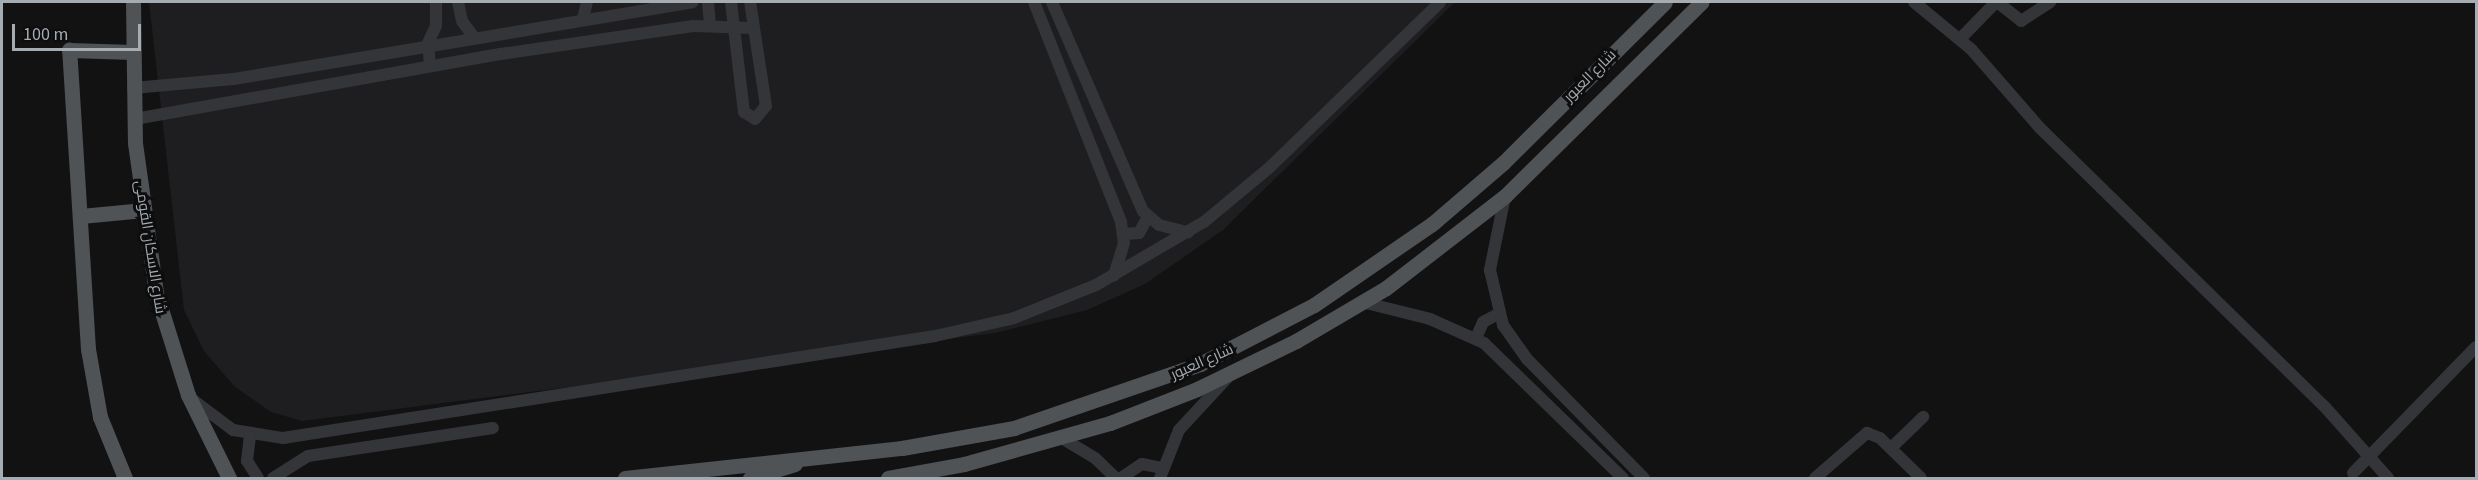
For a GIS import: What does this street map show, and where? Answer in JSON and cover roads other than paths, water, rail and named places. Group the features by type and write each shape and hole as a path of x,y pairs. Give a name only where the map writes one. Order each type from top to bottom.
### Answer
{"main road":[{"name":"شارع الاسكان القومى","path":"133,2 135,119 144,210 160,313 188,395 229,478"},
{"name":"شارع العبور","path":"626,478 924,445 1014,428 1140,389 1239,346 1314,305 1399,249 1474,189 1665,2"},
{"name":"شارع العبور","path":"888,478 928,472 1060,437 1230,374 1362,302 1504,196 1702,2"},
{"path":"125,478 106,435 93,384 69,50 133,52"},
{"path":"81,216 144,210"},
{"path":"924,445 928,472"},
{"path":"750,478 808,457"}],"street":[{"path":"583,19 589,2 596,2"},
{"path":"602,2 608,15"},
{"path":"133,88 234,79 373,52 693,2"},
{"path":"708,2 710,26"},
{"path":"730,2 744,112 755,119 766,106 752,28 750,2"},
{"path":"1034,2 1124,234 1114,276"},
{"path":"1052,2 1148,217 1188,232"},
{"path":"188,395 215,420 250,436 282,438 490,407 970,329 1035,312 1114,276 1188,232 1269,168 1440,2"},
{"path":"1914,2 1960,39 2040,128 2325,406 2367,458 2388,478"},
{"path":"1960,39 1996,2 2021,21 2050,2"},
{"path":"430,65 428,44 436,7 449,16 458,5 473,36"},
{"path":"135,119 237,97 501,54 710,26 734,29 752,28"},
{"path":"498,32 501,54"},
{"path":"373,52 376,74"},
{"path":"325,61 328,82"},
{"path":"234,79 237,97"},
{"path":"1504,196 1490,259 1497,314 1520,351 1644,478"},
{"path":"1124,234 1139,233 1148,217"},
{"path":"1362,302 1417,314 1476,338 1623,478"},
{"path":"1476,338 1483,322 1497,314"},
{"path":"2353,473 2476,347"},
{"path":"1121,478 1142,464 1161,473 1179,430 1230,374"},
{"path":"429,416 426,428 433,437"},
{"path":"1891,448 1923,417"},
{"path":"273,478 308,456 493,428"},
{"path":"1815,478 1860,435 1874,434 1921,478"},
{"path":"250,436 247,461 258,478"},
{"path":"1060,437 1095,458 1116,478"}]}
